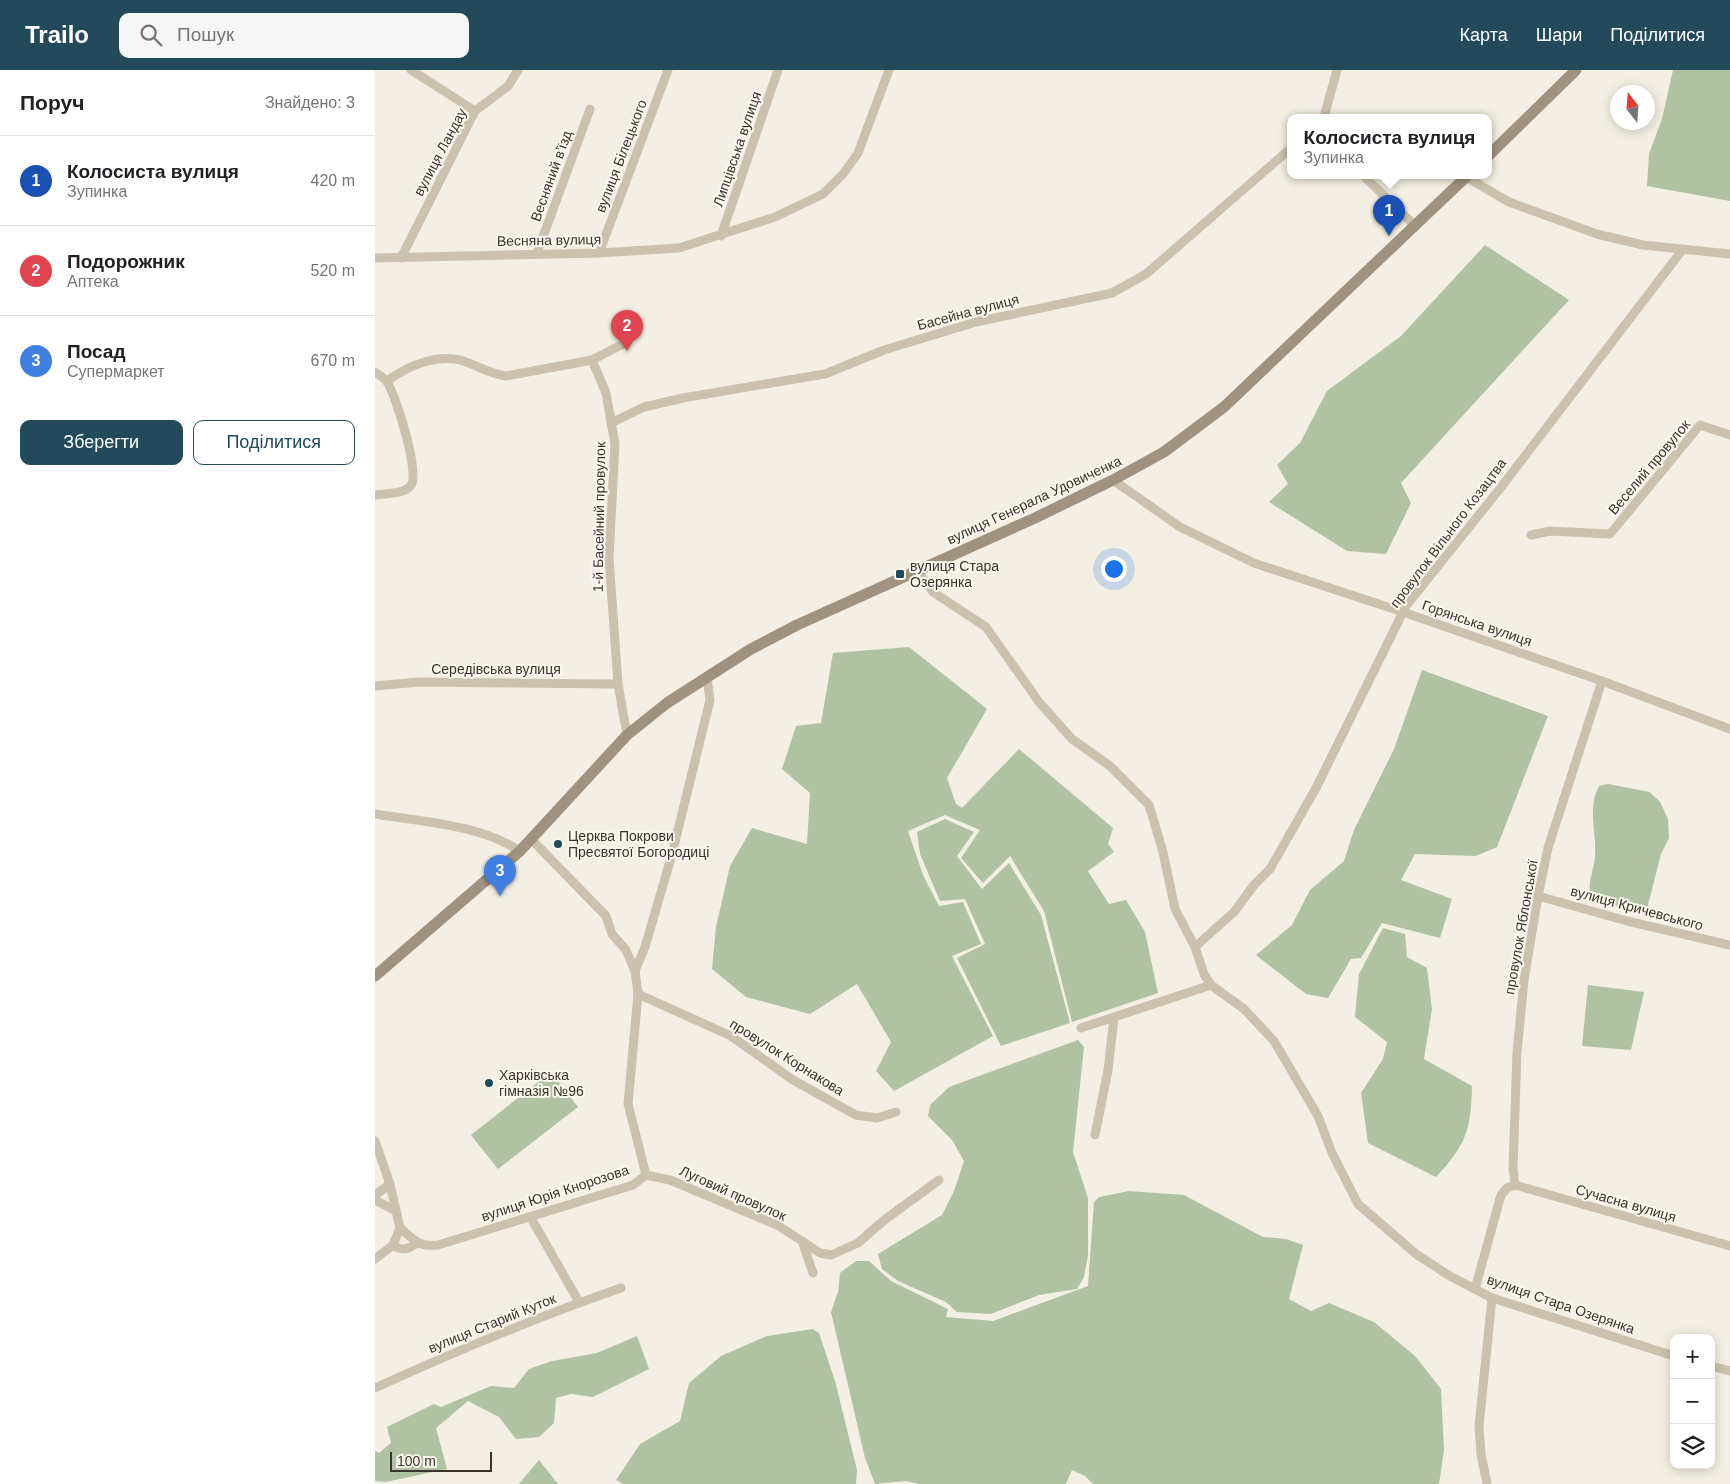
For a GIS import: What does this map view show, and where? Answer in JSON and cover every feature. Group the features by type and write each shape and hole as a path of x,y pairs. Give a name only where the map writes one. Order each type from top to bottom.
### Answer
{"main road":[{"path":"1492,152 1576,70"},
{"name":"вулиця Генерала Удовиченка","path":"375,976 532,840 627,735 667,703 751,649 797,625 918,572 1113,480 1164,452 1223,407 1464,179"}],"street":[{"path":"411,70 475,111"},
{"name":"вулиця Ландау","path":"401,258 475,111 508,86 518,70"},
{"name":"вулиця Білецького","path":"599,253 668,70"},
{"name":"Липцівська вулиця","path":"721,236 778,70"},
{"name":"Весняна вулиця","path":"375,258 599,253 679,248 775,217 823,194 858,154 889,70"},
{"path":"1325,114 1337,70"},
{"name":"Весняний вʼїзд","path":"537,253 590,109"},
{"name":"Басейна вулиця","path":"611,423 645,407 683,398 825,374 884,350 975,322 1112,293 1146,274 1287,152"},
{"path":"1367,179 1414,225"},
{"path":"1472,179 1509,202 1597,234 1643,245 1730,254"},
{"name":"провулок Вільного Козацтва","path":"1195,947 1234,912 1254,885 1270,869 1316,788 1403,612 1683,249"},
{"path":"387,381 418,364 442,358 466,362 495,374 506,376 592,360 625,343"},
{"name":"1-й Басейний провулок","path":"592,360 606,393 615,444 609,558 618,684 627,735"},
{"path":"375,372 387,381 403,428 414,477 411,486 403,491 375,495"},
{"name":"Веселий провулок","path":"1531,535 1550,531 1610,534 1700,425 1730,435"},
{"name":"Горянська вулиця","path":"1113,480 1180,527 1254,563 1602,681 1730,729"},
{"name":"вулиця Стара Озерянка","path":"918,572 933,592 986,627 1039,702 1052,717 1072,738 1110,766 1149,805 1163,852 1175,909 1195,947 1204,974 1211,985 1243,1010 1274,1041 1318,1116 1333,1153 1358,1204 1416,1254 1492,1298 1670,1355"},
{"path":"635,971 645,947 671,858 697,757 710,700 707,678"},
{"name":"провулок Яблонської","path":"1515,1185 1513,1168 1517,1052 1524,980 1538,896 1549,848 1602,681"},
{"name":"Середівська вулиця","path":"375,686 419,682 618,684"},
{"path":"375,814 462,828 504,841 520,851"},
{"path":"532,840 606,916 612,934 626,950 635,971"},
{"name":"вулиця Кричевського","path":"1538,896 1627,921 1730,945"},
{"name":"вулиця Юрія Кнорозова","path":"393,1245 402,1249 416,1243 427,1246 438,1245 531,1218 633,1185 646,1175 628,1104 638,994 635,971"},
{"path":"1081,1028 1211,985"},
{"name":"провулок Корнакова","path":"638,994 731,1036 793,1080 856,1115 877,1118 896,1112"},
{"path":"1095,1135 1108,1070 1114,1018"},
{"path":"375,1141 390,1184 400,1228 393,1245 375,1259"},
{"name":"Луговий провулок","path":"646,1175 670,1180 777,1225 820,1254 831,1255 858,1243 883,1221 939,1180"},
{"path":"375,1195 390,1184"},
{"path":"1475,1289 1499,1199 1503,1191 1515,1185"},
{"name":"Сучасна вулиця","path":"1515,1185 1730,1246"},
{"path":"375,1200 397,1211"},
{"path":"531,1218 579,1302"},
{"path":"400,1228 416,1243"},
{"path":"802,1241 813,1273"},
{"name":"вулиця Старий Куток","path":"375,1388 448,1354 579,1302 621,1288"},
{"path":"1487,1484 1481,1454 1479,1426 1492,1298"},
{"path":"1715,1367 1730,1371"}],"green space":[{"path":"1673,70 1730,70 1730,201 1647,186 1649,154 1662,119"},
{"path":"1485,245 1569,300 1401,483 1411,503 1386,554 1347,551 1269,502 1288,484 1277,465 1300,443 1327,391 1401,336"},
{"path":"909,647 987,709 947,778 956,804 962,808 1019,749 1113,828 1108,844 1114,852 1088,871 1109,904 1126,900 1145,932 1158,993 1072,1022 1044,911 1010,856 983,883 961,858 980,830 945,815 908,831 923,875 939,906 963,902 981,944 952,956 993,1036 894,1091 876,1071 891,1042 857,984 810,1014 746,997 712,969 716,927 730,866 752,828 807,844 810,793 782,769 796,726 821,723 833,653"},
{"path":"1422,670 1548,716 1497,847 1476,856 1415,854 1401,880 1452,899 1440,938 1382,923 1361,958 1351,959 1328,998 1306,994 1256,955 1292,925 1310,890 1344,861 1354,830 1394,749"},
{"path":"1608,784 1650,792 1660,802 1668,819 1669,838 1661,854 1647,909 1642,913 1591,899 1590,886 1595,847 1593,812 1595,794 1599,786"},
{"path":"945,819 974,832 957,856 982,889 1009,863 1041,915 1070,1023 1001,1046 957,958 985,944 965,899 940,901 920,854 917,832"},
{"path":"1383,928 1405,934 1407,957 1427,968 1432,1009 1424,1059 1472,1086 1470,1114 1465,1136 1454,1155 1436,1177 1368,1143 1361,1093 1383,1059 1387,1042 1355,1017 1359,974"},
{"path":"1588,985 1644,992 1631,1050 1582,1046"},
{"path":"1078,1040 1084,1047 1073,1152 1088,1198 1088,1255 1084,1277 1077,1289 1039,1295 991,1314 957,1312 946,1302 898,1281 882,1269 878,1254 942,1215 954,1191 964,1161 952,1140 928,1116 930,1105 949,1087"},
{"path":"551,1072 578,1107 498,1169 471,1135"},
{"path":"1129,1191 1184,1195 1263,1237 1286,1239 1303,1245 1289,1299 1311,1311 1329,1303 1374,1322 1415,1356 1441,1389 1444,1450 1439,1484 1093,1484 1085,1476 1072,1470 1066,1484 919,1484 906,1481 875,1484 865,1458 831,1312 838,1292 840,1273 856,1261 869,1261 891,1281 948,1309 946,1317 993,1321 1088,1286 1094,1202 1099,1197"},
{"path":"813,1329 819,1333 835,1381 857,1470 856,1484 623,1484 616,1480 640,1444 680,1421 689,1383 721,1356 767,1336"},
{"path":"637,1336 649,1369 593,1397 571,1394 556,1398 554,1423 539,1437 516,1439 499,1417 468,1401 436,1428 447,1469 386,1482 375,1481 375,1451 379,1453 391,1443 387,1427 434,1404 441,1407 491,1386 514,1388 529,1369 552,1361 597,1353"},
{"path":"539,1460 558,1484 519,1484"}],"place":[{"name":"Колосиста вулиця","path":"1389,236"},
{"name":"Подорожник","path":"627,351"},
{"name":"вулиця Стара Озерянка","path":"900,574"},
{"name":"Церква Покрови Пресвятої Богородиці","path":"558,844"},
{"name":"Посад","path":"500,896"},
{"name":"Харківська гімназія №96","path":"489,1083"}]}
